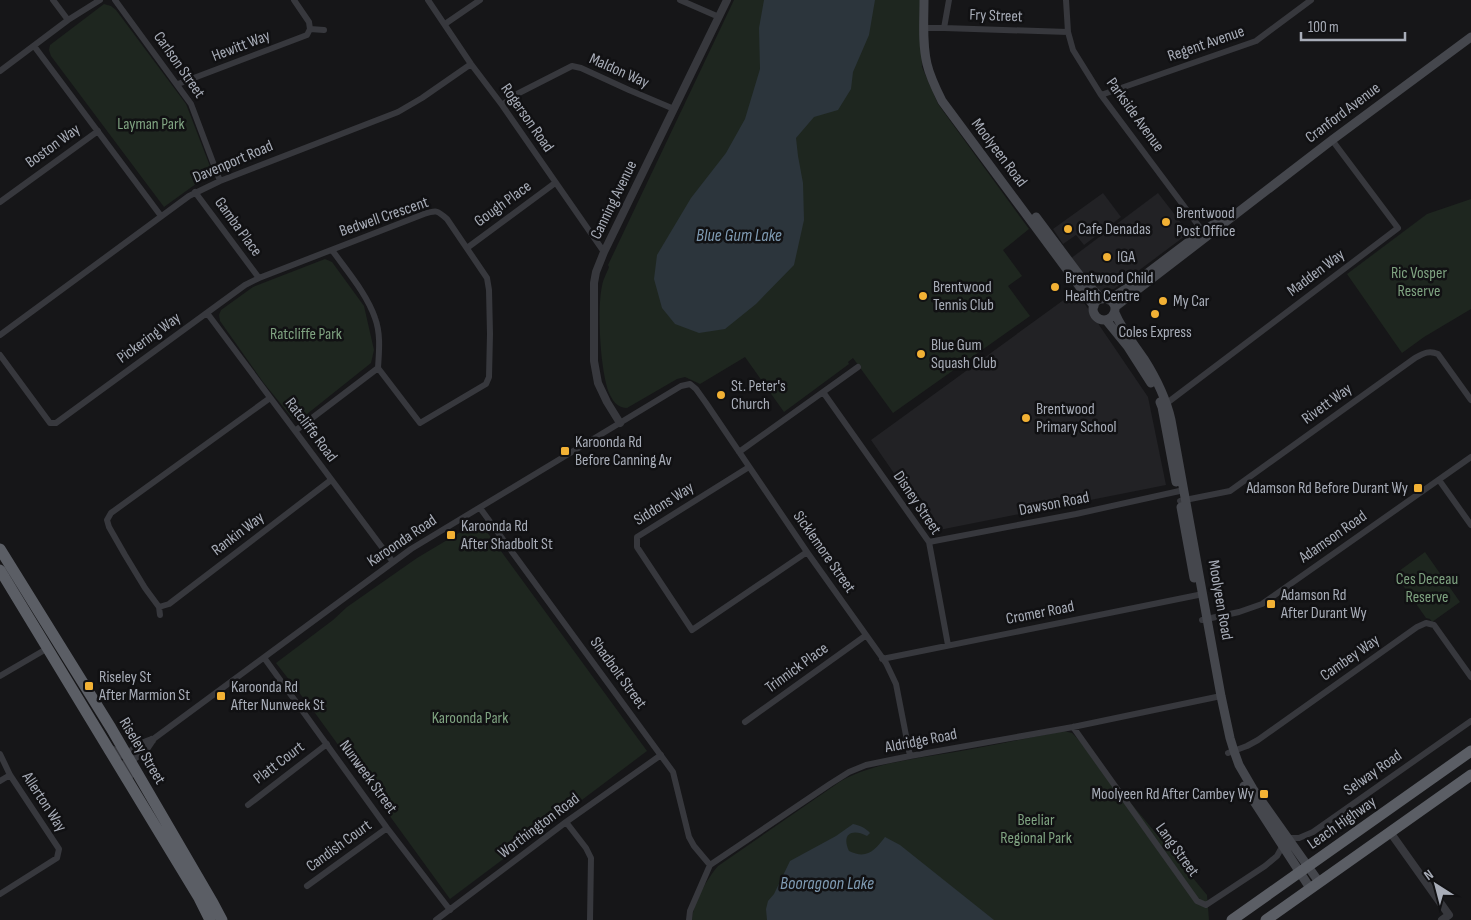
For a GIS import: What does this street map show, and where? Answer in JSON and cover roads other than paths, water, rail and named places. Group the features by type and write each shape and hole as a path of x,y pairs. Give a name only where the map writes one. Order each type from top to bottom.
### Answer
{"highway":[{"name":"Riseley Street","path":"0,549 108,748 199,898 210,920"},
{"name":"Riseley Street","path":"0,570 128,757 214,903 222,920"},
{"name":"Leach Highway","path":"1232,920 1471,751"},
{"path":"1266,920 1471,775"}],"main road":[{"name":"Moolyeen Road","path":"924,0 933,65 946,98 1083,280 1110,305 1120,325 1153,374 1165,405 1219,696 1230,738 1231,752 1242,783 1282,847 1304,870"},
{"name":"Moolyeen Road","path":"929,0 927,62 935,88 942,101 1094,306 1096,316 1099,319 1106,320 1128,347 1165,405"},
{"name":"Cranford Avenue","path":"1110,305 1471,37"},
{"path":"1094,306 1098,300 1110,305 1113,316 1106,320"},
{"name":"Moolyeen Road","path":"1231,752 1253,789 1288,838 1314,885"}],"street":[{"path":"53,0 68,20"},
{"path":"0,71 68,20 100,0"},
{"name":"Carlson Street","path":"115,0 191,104 220,181"},
{"path":"294,0 309,22 310,29 324,30"},
{"name":"Rogerson Road","path":"428,0 604,252"},
{"path":"445,24 480,0"},
{"path":"680,0 719,17"},
{"name":"Canning Avenue","path":"620,423 598,383 594,361 594,282 596,272 727,0"},
{"path":"944,28 949,0"},
{"name":"Parkside Avenue","path":"1066,0 1068,32 1073,50 1101,95 1205,234"},
{"name":"Regent Avenue","path":"1101,95 1256,41 1310,0"},
{"name":"Fry Street","path":"927,28 1068,32"},
{"name":"Hewitt Way","path":"178,84 307,35 310,29"},
{"path":"34,46 161,216"},
{"name":"Davenport Road","path":"0,335 195,192 398,112 471,64"},
{"name":"Maldon Way","path":"502,105 517,94 572,66 582,68 674,109"},
{"name":"Boston Way","path":"0,202 98,131"},
{"name":"Madden Way","path":"1165,405 1398,228 1332,140"},
{"name":"Gough Place","path":"467,248 555,183"},
{"name":"Gamba Place","path":"195,192 259,278"},
{"name":"Bedwell Crescent","path":"259,278 435,211 440,212 447,219 487,278 490,334 489,377 486,384 420,423"},
{"path":"332,250 363,295 376,319 378,368 420,423 420,432"},
{"name":"Pickering Way","path":"56,423 246,285 259,278"},
{"name":"Ratcliffe Road","path":"207,313 393,562"},
{"name":"Rivett Way","path":"1183,500 1230,490 1424,353 1432,352 1438,354 1471,400"},
{"path":"0,355 50,423 56,423 57,432"},
{"path":"739,452 858,367"},
{"path":"295,431 378,368"},
{"name":"Sicklemore Street","path":"681,386 690,384 696,389 748,468 882,659 896,684 910,756"},
{"name":"Karoonda Road","path":"128,757 134,758 146,749 152,740 265,659 411,549 681,386"},
{"name":"Disney Street","path":"823,392 929,542 948,645"},
{"path":"160,615 159,607 125,555 107,520 112,512 270,398"},
{"name":"Adamson Road","path":"1205,620 1262,604 1471,457"},
{"name":"Siddons Way","path":"748,468 637,537 637,547 693,633 807,552"},
{"name":"Rankin Way","path":"159,607 169,604 332,480"},
{"path":"1439,480 1471,526"},
{"name":"Dawson Road","path":"929,542 1076,514 1181,490"},
{"name":"Shadbolt Street","path":"480,508 673,772 689,838 710,865"},
{"path":"98,519 107,520"},
{"name":"Cromer Road","path":"882,659 1200,595"},
{"name":"Cambey Way","path":"1231,752 1258,740 1417,627 1426,623 1434,625 1471,676"},
{"name":"Trinnick Place","path":"745,722 865,636"},
{"path":"0,676 52,646"},
{"name":"Nunweek Street","path":"265,659 387,828 450,910"},
{"name":"Aldridge Road","path":"710,865 845,775 866,765 1073,727 1219,696"},
{"name":"Selway Road","path":"1288,838 1304,836 1313,832 1471,721"},
{"name":"Lang Street","path":"1073,727 1197,901 1206,905 1265,866 1276,856 1282,847"},
{"name":"Platt Court","path":"248,805 327,744"},
{"path":"108,748 128,757 125,766 137,787 137,797"},
{"name":"Allerton Way","path":"0,754 10,775 59,850 57,858 0,894"},
{"name":"Worthington Road","path":"436,920 566,822 660,755"},
{"path":"0,781 10,775"},
{"path":"566,822 586,848 591,858 590,920"},
{"name":"Candish Court","path":"307,886 387,828"},
{"path":"1390,832 1448,918"},
{"path":"689,920 690,911 710,865"}],"water":[{"name":"Blue Gum Lake","path":"764,0 875,0 869,35 853,72 851,89 838,110 814,117 796,138 803,183 804,220 794,265 756,304 725,329 699,333 675,324 662,308 654,279 657,255 691,198 726,153 745,119 760,69 759,28"},
{"name":"Booragoon Lake","path":"853,824 862,827 870,833 867,836 857,833 849,834 846,840 849,851 855,854 866,854 874,850 885,837 900,845 994,920 767,920 766,909 768,901 774,894 790,861 836,836"}],"place":[{"name":"Brentwood Post Office","path":"1166,222"},
{"name":"Cafe Denadas","path":"1068,229"},
{"name":"IGA","path":"1107,257"},
{"name":"Brentwood Child Health Centre","path":"1055,287"},
{"name":"Brentwood Tennis Club","path":"923,296"},
{"name":"My Car","path":"1163,301"},
{"name":"Coles Express","path":"1155,314"},
{"name":"Blue Gum Squash Club","path":"921,354"},
{"name":"St. Peter's Church","path":"721,395"},
{"name":"Brentwood Primary School","path":"1026,418"},
{"name":"Karoonda Rd Before Canning Av","path":"565,451"},
{"name":"Adamson Rd Before Durant Wy","path":"1418,488"},
{"name":"Karoonda Rd After Shadbolt St","path":"451,535"},
{"name":"Adamson Rd After Durant Wy","path":"1271,604"},
{"name":"Riseley St After Marmion St","path":"89,686"},
{"name":"Karoonda Rd After Nunweek St","path":"221,696"},
{"name":"Moolyeen Rd After Cambey Wy","path":"1264,794"}],"park label":[{"name":"Layman Park","path":"151,124"},
{"name":"Ric Vosper Reserve","path":"1419,282"},
{"name":"Ratcliffe Park","path":"306,334"},
{"name":"Ces Deceau Reserve","path":"1427,588"},
{"name":"Karoonda Park","path":"470,718"},
{"name":"Beeliar Regional Park","path":"1036,829"}]}
